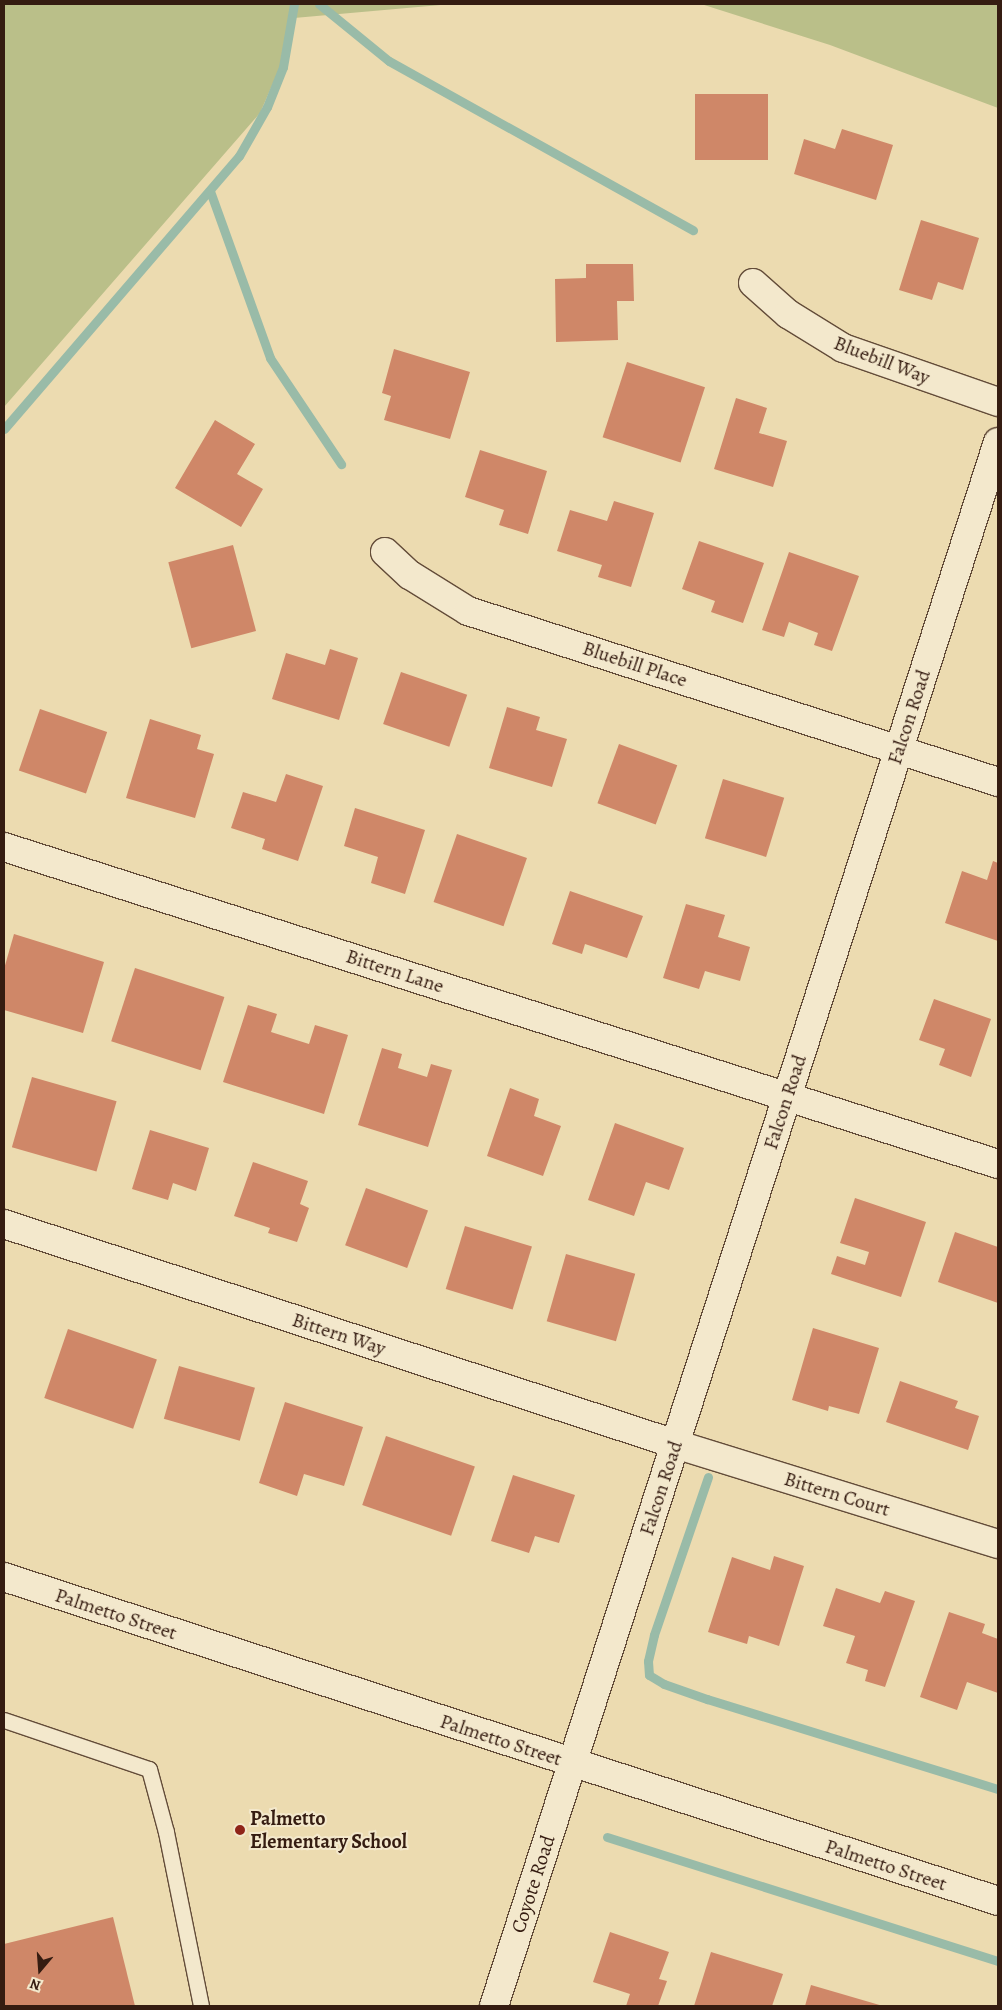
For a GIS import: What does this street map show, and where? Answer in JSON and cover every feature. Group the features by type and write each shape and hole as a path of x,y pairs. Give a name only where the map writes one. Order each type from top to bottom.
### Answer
{"street":[{"name":"Bluebill Way","path":"753,283 788,314 843,348 998,402"},
{"name":"Falcon Road","path":"572,1763 998,442"},
{"name":"Bluebill Place","path":"385,552 410,575 468,611 998,782"},
{"name":"Bittern Lane","path":"4,847 787,1094"},
{"path":"787,1094 998,1164"},
{"name":"Bittern Way","path":"4,1224 675,1444"},
{"name":"Bittern Court","path":"675,1444 998,1544"},
{"name":"Palmetto Street","path":"4,1577 998,1901"},
{"name":"Coyote Road","path":"494,2006 572,1763"}],"lane":[{"path":"4,1720 148,1769 166,1832 201,2006"}],"green space":[{"path":"4,4 452,4 294,18 287,51 260,113 4,407"},
{"path":"701,4 998,4 998,108 830,45"}],"building":[{"path":"695,94 768,94 768,160 695,160"},
{"path":"842,129 893,145 876,200 794,174 804,139 835,149"},
{"path":"921,220 979,238 963,290 938,282 932,300 899,290"},
{"path":"586,264 633,264 634,301 617,301 618,340 556,342 555,279 586,278"},
{"path":"394,349 470,372 450,439 384,420 391,396 382,393"},
{"path":"627,362 705,387 681,462 603,437"},
{"path":"736,398 767,408 759,433 787,441 773,487 714,469"},
{"path":"215,420 255,444 237,474 263,489 241,527 175,488"},
{"path":"480,450 547,471 528,534 499,525 504,510 465,497"},
{"path":"614,501 654,513 631,587 598,577 602,565 557,551 570,510 607,521"},
{"path":"699,541 764,563 743,623 711,612 715,601 682,589"},
{"path":"233,545 256,631 191,648 168,562"},
{"path":"789,552 859,576 832,651 814,645 818,633 789,622 784,637 762,630"},
{"path":"330,649 358,658 339,720 272,699 286,653 325,665"},
{"path":"401,672 467,695 449,747 383,724"},
{"path":"507,707 540,717 536,730 567,739 552,787 489,768"},
{"path":"40,709 107,732 86,794 19,770"},
{"path":"150,719 201,735 197,749 214,754 195,818 126,798"},
{"path":"619,744 677,765 656,824 597,803"},
{"path":"286,774 323,786 298,861 262,849 265,839 231,828 243,792 276,802"},
{"path":"723,779 784,798 766,857 705,838"},
{"path":"355,808 425,830 405,894 371,883 378,857 344,846"},
{"path":"457,834 527,858 504,926 434,902"},
{"path":"993,861 998,863 998,941 945,923 962,871 987,880"},
{"path":"570,891 643,916 627,958 585,944 582,954 552,944"},
{"path":"686,904 725,915 718,937 750,947 740,981 705,971 699,989 663,978"},
{"path":"14,934 104,962 83,1033 4,1010 4,969"},
{"path":"135,968 224,997 201,1070 111,1041"},
{"path":"934,999 991,1019 971,1077 939,1065 945,1049 919,1040"},
{"path":"248,1005 277,1014 271,1032 309,1044 315,1025 348,1035 324,1114 223,1082"},
{"path":"382,1048 402,1054 398,1068 427,1077 431,1064 452,1070 428,1147 358,1125"},
{"path":"32,1077 117,1101 96,1171 12,1147"},
{"path":"510,1088 539,1099 534,1116 561,1126 543,1176 487,1156"},
{"path":"615,1123 684,1148 669,1190 646,1182 634,1216 588,1200"},
{"path":"150,1130 209,1148 196,1191 173,1183 168,1200 132,1189"},
{"path":"253,1162 308,1181 300,1204 309,1208 297,1242 268,1233 270,1228 234,1216"},
{"path":"366,1188 428,1211 407,1268 345,1245"},
{"path":"855,1198 926,1222 901,1297 831,1274 837,1256 865,1265 869,1252 840,1243"},
{"path":"465,1226 532,1246 513,1310 446,1289"},
{"path":"955,1232 998,1247 998,1303 938,1282"},
{"path":"566,1254 635,1274 616,1341 547,1321"},
{"path":"813,1328 879,1348 859,1414 829,1406 828,1411 792,1400"},
{"path":"68,1329 157,1360 133,1429 44,1398"},
{"path":"179,1366 255,1388 240,1441 164,1419"},
{"path":"900,1381 958,1401 955,1408 979,1416 968,1450 886,1422"},
{"path":"285,1402 363,1427 344,1486 304,1474 297,1496 259,1483"},
{"path":"386,1436 475,1467 451,1536 362,1505"},
{"path":"513,1475 575,1495 559,1543 535,1536 529,1553 491,1541"},
{"path":"774,1556 804,1566 779,1646 749,1636 747,1644 708,1632 732,1557 770,1570"},
{"path":"836,1588 880,1603 885,1591 915,1601 885,1687 865,1681 868,1670 846,1663 855,1636 823,1626"},
{"path":"949,1612 985,1624 982,1633 998,1639 998,1693 967,1682 957,1710 920,1697"},
{"path":"113,1917 135,2006 4,2006 4,1944"},
{"path":"610,1932 669,1952 659,1979 667,1981 658,2006 626,2006 630,1994 593,1982"},
{"path":"711,1952 783,1974 772,2006 694,2006"},
{"path":"811,1985 883,2006 805,2006"}],"waterway":[{"path":"4,429 239,156 267,107 283,67 294,4"},
{"path":"319,4 389,61 693,230"},
{"path":"210,191 270,358 341,464"},
{"path":"708,1477 654,1635 648,1661 649,1675 664,1684 707,1699 998,1789"},
{"path":"607,1837 998,1961"}],"place":[{"name":"Palmetto Elementary School","path":"240,1830"}]}
